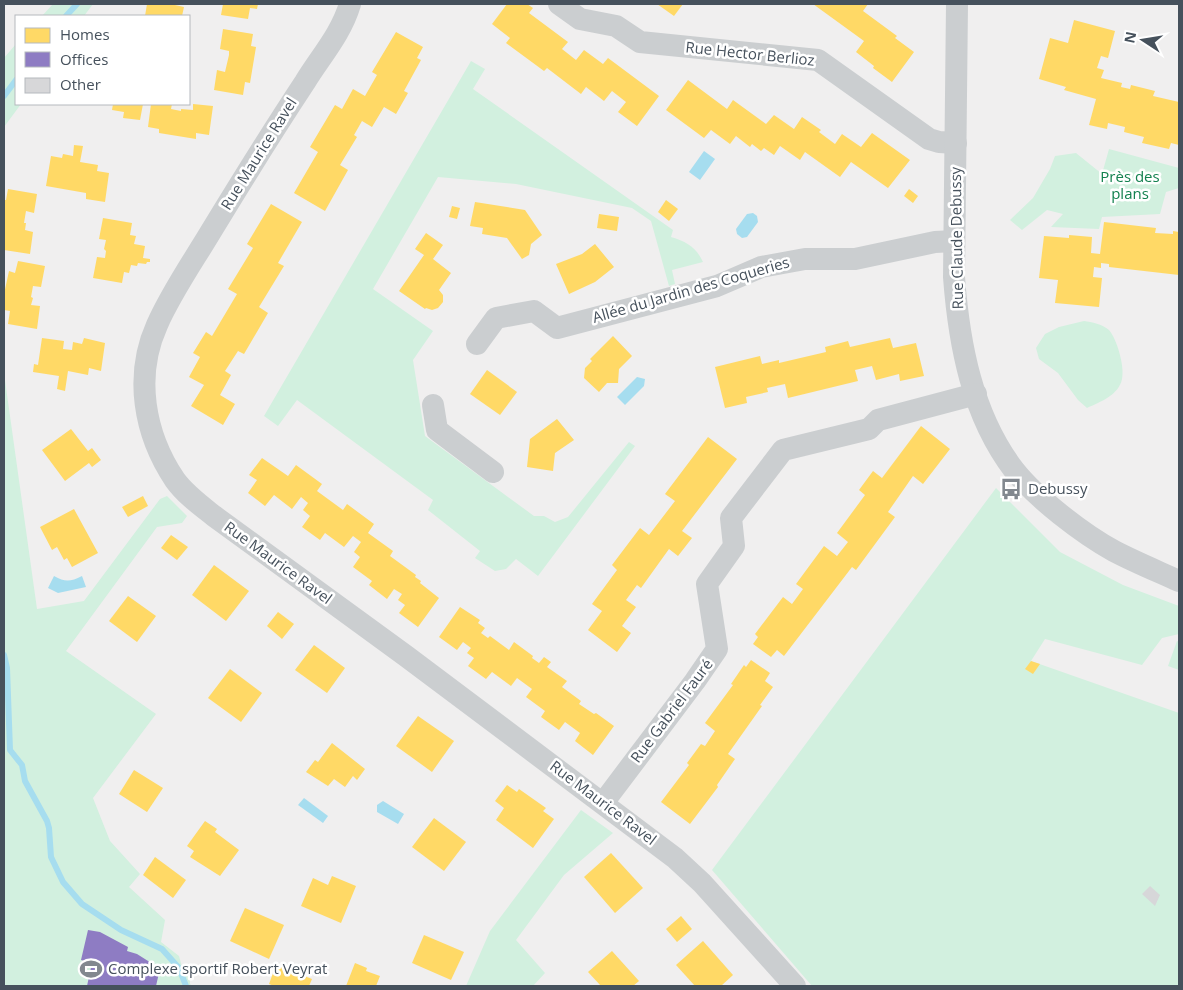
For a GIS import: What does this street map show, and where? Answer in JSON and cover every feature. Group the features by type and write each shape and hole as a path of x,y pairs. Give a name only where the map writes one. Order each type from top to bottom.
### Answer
{"street":[{"name":"Rue Maurice Ravel","path":"350,4 346,18 332,43 240,183 177,286 157,325 150,343 144,375 145,406 156,447 175,480 184,491 214,516 669,853 702,883 795,986"},
{"name":"Rue Hector Berlioz","path":"560,4 580,19 616,26 640,42 818,60 929,139 939,142 956,143"},
{"name":"Rue Claude Debussy","path":"957,4 954,277 966,364 976,394 999,446 1021,478 1054,509 1089,536 1115,552 1179,581"},
{"name":"Allée du Jardin des Coqueries","path":"477,344 496,318 534,311 558,328 717,286 761,267 805,259 855,260 935,242 954,241"},
{"name":"Rue Gabriel Fauré","path":"603,803 717,649 707,584 734,546 731,518 783,450 869,429 878,420 976,394"},
{"path":"433,405 437,430 493,472"}],"green space":[{"path":"53,4 93,4 85,15 43,15"},
{"path":"15,45 15,105 20,105 4,127 4,58"},
{"path":"471,61 485,69 473,89 673,230 671,237 690,246 697,252 703,262 672,270 675,284 669,286 651,221 632,208 516,184 438,177 373,289 433,331 413,360 425,436 534,516 544,516 555,522 568,517 629,442 635,446 538,576 516,559 506,569 495,571 475,558 480,551 428,510 433,500 297,400 278,426 264,416"},
{"name":"Près des plans","path":"1109,149 1179,168 1179,188 1166,192 1160,214 1102,217 1099,229 1051,227 1063,214 1047,210 1022,230 1010,220 1033,198 1050,169 1055,156 1076,153 1102,174"},
{"path":"1084,321 1100,325 1112,334 1120,353 1123,374 1120,385 1113,394 1087,408 1078,400 1058,373 1039,359 1036,348 1045,334 1059,327"},
{"path":"4,373 37,609 84,601 160,499 167,496 187,516 182,523 157,527 66,651 156,714 93,798 110,841 140,874 129,887 165,920 161,942 179,956 182,967 190,975 190,984 192,986 4,986"},
{"path":"996,488 1060,552 1123,585 1179,606 1179,634 1162,638 1142,665 1045,639 1031,661 1179,713 1179,986 812,986 712,870"},
{"path":"1177,641 1179,642 1179,670 1168,666"},
{"path":"581,810 613,833 564,875 516,940 545,973 533,986 466,986 490,931"}],"water":[{"path":"704,151 715,159 700,180 689,172"},
{"path":"753,213 757,216 758,222 747,237 742,238 737,234 736,229 747,214"},
{"path":"637,377 645,379 644,386 625,405 617,397"},
{"path":"54,576 68,581 82,576 86,587 58,593 48,588"},
{"path":"304,798 328,816 323,823 298,805"},
{"path":"383,801 404,814 398,824 377,812 377,805"}],"building: Homes":[{"path":"147,4 175,4 184,7 182,15 145,15"},
{"path":"223,4 258,4 257,9 250,8 248,19 221,15"},
{"path":"507,4 527,4 533,8 529,13 568,42 562,49 576,60 584,50 603,64 608,58 659,96 637,126 618,112 626,102 612,91 604,101 586,87 581,94 547,68 544,71 506,43 510,38 492,24"},
{"path":"657,4 683,4 674,16"},
{"path":"813,4 868,4 863,11 897,36 895,38 914,52 892,82 856,52 864,41"},
{"path":"1074,20 1115,31 1108,58 1101,56 1097,68 1104,70 1101,78 1122,83 1121,87 1130,89 1131,85 1155,91 1153,96 1179,102 1179,145 1171,143 1169,149 1142,143 1144,137 1124,132 1125,127 1108,123 1107,129 1089,125 1096,99 1064,90 1066,87 1039,79 1050,38 1068,43"},
{"path":"223,29 253,34 251,46 256,47 250,83 245,82 243,95 214,90 217,70 225,72 229,55 229,51 220,49"},
{"path":"396,32 423,47 417,58 421,60 404,91 408,93 396,114 384,107 372,127 362,121 354,135 357,137 340,165 348,170 325,211 294,193 318,152 310,147 335,105 342,109 353,89 365,96 377,75 372,72"},
{"path":"688,80 727,109 733,100 766,124 774,115 794,129 802,117 821,130 819,132 835,144 842,134 861,147 872,133 910,160 888,188 851,162 840,177 805,152 800,160 780,146 774,155 764,148 761,151 752,144 750,147 736,136 730,144 711,130 704,138 666,110"},
{"path":"193,104 213,106 209,135 196,133 196,139 159,133 159,129 148,127 151,105 172,105 171,109 181,111 181,109 193,110"},
{"path":"113,105 143,105 140,120 123,118 124,112 112,110"},
{"path":"74,145 83,146 80,162 98,165 97,171 109,173 105,202 86,199 86,193 46,186 51,156 62,158 63,154 73,156"},
{"path":"8,189 37,194 34,213 26,211 24,223 26,223 25,230 33,232 30,254 4,250 4,200 6,200"},
{"path":"909,189 918,196 913,203 904,196"},
{"path":"666,200 678,209 669,221 658,212"},
{"path":"475,202 525,210 542,235 531,244 529,255 522,259 507,238 482,234 483,228 470,226"},
{"path":"271,204 302,222 278,263 284,266 259,307 268,313 244,354 238,351 225,371 231,375 220,395 235,404 223,425 191,406 204,385 189,377 200,357 193,353 206,332 212,336 237,294 228,289 253,248 247,244"},
{"path":"452,206 460,208 457,219 449,217"},
{"path":"599,214 619,217 617,231 597,228"},
{"path":"103,218 132,223 130,235 136,236 134,244 145,246 143,258 150,259 150,262 146,264 138,263 137,266 131,265 129,273 124,272 122,283 93,278 97,257 105,258 106,240 99,239"},
{"path":"1104,222 1156,228 1155,233 1173,234 1173,231 1179,232 1179,275 1109,267 1109,264 1101,263 1101,268 1094,267 1093,277 1102,278 1099,307 1055,303 1058,280 1039,278 1044,236 1069,238 1069,235 1092,237 1091,253 1100,254"},
{"path":"426,233 443,245 433,259 451,273 439,290 443,295 443,302 438,308 432,310 425,309 399,291 424,255 415,249"},
{"path":"595,244 614,267 595,282 569,294 556,264 582,254"},
{"path":"18,261 45,266 41,287 33,286 31,297 33,298 31,305 40,306 37,329 8,324 10,311 4,310 4,294 9,271 15,273"},
{"path":"613,336 632,356 619,369 618,383 607,383 599,392 584,378 585,368 592,361 590,359"},
{"path":"42,338 64,341 63,349 72,350 73,342 82,344 84,338 105,343 101,371 89,368 88,375 68,371 65,391 57,389 59,376 33,372 34,364 38,365"},
{"path":"890,338 893,348 916,343 924,376 900,381 899,374 876,380 872,366 855,370 858,381 788,398 785,384 767,388 768,392 746,397 747,403 725,408 715,367 760,356 762,364 779,360 779,363 826,352 825,347 848,341 850,347"},
{"path":"487,370 517,392 500,415 470,394"},
{"path":"557,419 574,440 555,453 553,471 527,467 530,439"},
{"path":"921,426 950,449 923,484 913,476 888,512 895,517 856,570 852,567 784,656 777,650 771,657 753,644 758,637 755,634 783,597 792,604 803,589 796,584 824,546 837,556 848,542 837,533 865,495 859,490 873,471 882,478"},
{"path":"71,429 88,451 92,448 101,460 92,467 89,463 65,481 42,450"},
{"path":"708,437 737,459 682,531 692,538 678,556 669,549 641,588 637,585 626,600 636,607 622,626 631,633 617,652 588,630 602,611 592,604 617,570 612,565 640,528 649,535 675,501 665,494"},
{"path":"262,458 288,476 296,465 322,484 317,491 343,510 347,504 374,524 368,533 393,551 390,556 416,575 415,577 421,581 420,583 439,598 418,627 399,613 405,605 398,600 402,594 394,589 387,599 369,585 372,581 353,567 360,557 354,552 361,542 353,536 344,547 325,533 320,540 302,527 310,516 303,510 308,503 301,497 292,509 274,495 265,506 248,493 257,480 249,475"},
{"path":"143,496 148,506 128,517 122,507"},
{"path":"74,509 98,553 72,567 67,558 64,560 57,547 52,550 40,527"},
{"path":"171,535 188,547 177,560 161,548"},
{"path":"214,565 249,591 226,621 192,595"},
{"path":"128,596 156,616 137,642 109,621"},
{"path":"460,607 480,620 478,623 485,628 481,633 488,638 490,636 509,650 514,642 533,656 532,658 539,663 544,657 551,662 547,667 567,681 562,687 581,701 579,704 614,726 593,755 575,741 580,733 565,722 559,730 541,717 545,711 526,697 532,689 517,678 511,686 492,672 486,679 468,666 474,658 467,653 471,648 463,642 457,650 439,637"},
{"path":"278,612 294,624 282,639 267,626"},
{"path":"314,645 345,668 327,693 295,670"},
{"path":"751,660 770,673 765,681 773,687 728,754 735,759 717,785 718,787 690,824 661,802 689,765 687,763 701,744 705,746 715,731 705,723 733,685 731,684 744,665 746,667"},
{"path":"1031,661 1040,664 1033,674 1025,669"},
{"path":"230,669 262,693 241,722 208,698"},
{"path":"418,716 454,741 432,772 396,746"},
{"path":"332,743 365,769 357,780 353,776 345,787 334,779 328,786 306,772 315,760 318,762"},
{"path":"134,770 163,788 147,812 119,794"},
{"path":"507,785 517,792 519,789 546,808 543,811 554,819 533,848 496,820 504,808 495,801"},
{"path":"434,818 466,842 444,871 412,847"},
{"path":"205,821 217,829 215,832 239,850 220,876 190,857 194,851 187,846"},
{"path":"611,853 643,888 615,913 584,877"},
{"path":"155,857 186,880 173,898 143,875"},
{"path":"332,876 356,886 341,923 301,906 313,878 328,885"},
{"path":"245,908 284,925 269,959 230,941"},
{"path":"681,916 692,929 677,942 666,929"},
{"path":"424,935 464,952 451,980 412,963"},
{"path":"703,941 733,975 721,986 695,986 676,965"},
{"path":"612,951 639,981 633,986 601,986 588,972"},
{"path":"355,963 367,968 366,971 380,976 376,986 346,986"},
{"path":"276,965 312,979 309,986 274,986 269,984"}],"building: Offices":[{"path":"88,930 100,932 128,947 127,951 137,954 156,966 155,972 159,973 156,986 87,986 92,963 81,960"}],"building: Other":[{"path":"1150,886 1160,895 1155,906 1142,894"}],"waterway":[{"path":"67,15 77,4"},
{"path":"4,96 15,81"},
{"path":"4,655 7,668 10,750 22,765 25,781 47,821 51,857 63,882 82,904 121,930 162,949 179,968 186,986"}],"place":[{"name":"Debussy","path":"1011,489"},
{"name":"Complexe sportif Robert Veyrat","path":"91,969"}]}
